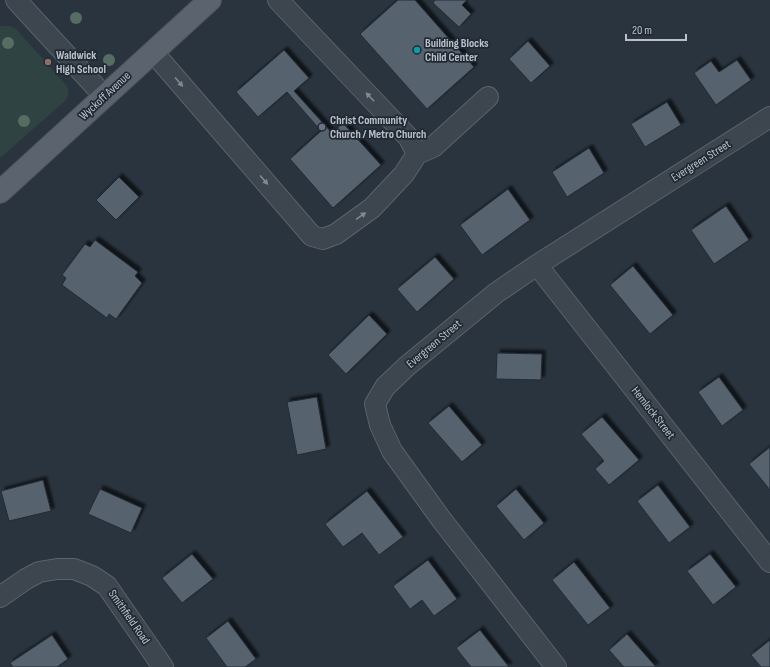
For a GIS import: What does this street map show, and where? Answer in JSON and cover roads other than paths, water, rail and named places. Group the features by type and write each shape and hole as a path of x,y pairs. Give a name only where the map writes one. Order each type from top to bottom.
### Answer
{"main road":[{"name":"Wyckoff Avenue","path":"0,192 210,0"}],"street":[{"path":"16,0 105,97"},
{"path":"278,0 409,138 417,154"},
{"path":"153,52 312,236 323,239 336,234 372,208 404,174 417,154 433,147 488,97"},
{"name":"Evergreen Street","path":"556,667 440,519 392,451 380,425 375,404 385,386 407,366 496,293 537,265 770,117"},
{"name":"Hemlock Street","path":"537,265 770,562"},
{"name":"Smithfield Road","path":"0,597 39,572 57,569 74,569 92,576 107,586 164,667"}],"place":[{"name":"Building Blocks Child Center","path":"417,50"},
{"name":"Waldwick High School","path":"48,62"},
{"name":"Christ Community Church / Metro Church","path":"322,127"}]}
